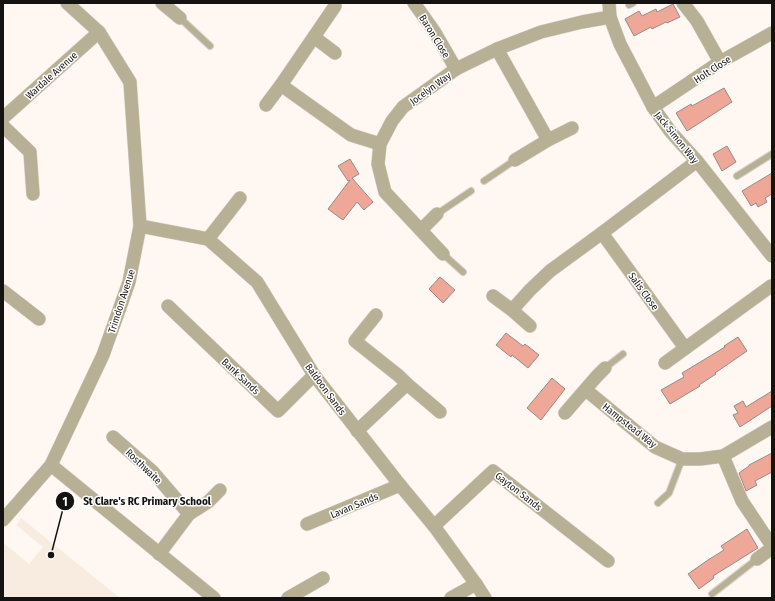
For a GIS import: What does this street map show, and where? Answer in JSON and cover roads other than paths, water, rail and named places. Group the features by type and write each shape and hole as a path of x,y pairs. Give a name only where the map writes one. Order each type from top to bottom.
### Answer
{"street":[{"name":"Trimdon Avenue","path":"3,520 51,465 103,355 129,282 140,226 130,82 99,32 67,3"},
{"path":"162,3 180,18"},
{"name":"Baron Close","path":"414,3 434,31 456,69"},
{"name":"Jack Simon Way","path":"609,3 610,17 620,44 653,107 670,131 697,161 772,256"},
{"path":"683,3 697,21 720,62"},
{"path":"266,105 335,6"},
{"name":"Jocelyn Way","path":"443,254 386,192 378,164 380,144 392,121 404,107 456,69 497,49 541,32 610,17"},
{"name":"Wardale Avenue","path":"3,118 99,32"},
{"name":"Holt Close","path":"653,107 720,62 772,33"},
{"path":"314,37 335,53"},
{"path":"497,49 548,140"},
{"path":"281,85 351,135 380,144"},
{"path":"3,126 30,152 34,194"},
{"path":"515,160 548,140 572,128"},
{"path":"512,310 550,271 697,161"},
{"path":"140,226 208,239 240,198"},
{"path":"421,230 437,214"},
{"name":"Salis Close","path":"602,233 685,348"},
{"name":"Baldoon Sands","path":"208,239 257,282 314,375 434,526 485,598"},
{"path":"665,363 771,286"},
{"path":"3,291 39,319"},
{"path":"493,296 530,326"},
{"name":"Bank Sands","path":"168,306 278,410 314,375"},
{"path":"376,315 355,341 399,376 440,412"},
{"path":"565,413 605,368"},
{"path":"357,431 407,384"},
{"name":"Hampstead Way","path":"586,390 655,446 682,459 700,459 723,456 772,427"},
{"name":"Rosthwaite","path":"113,437 153,472 189,514"},
{"path":"723,456 742,501 772,547 757,559"},
{"path":"51,465 214,598"},
{"name":"Gayton Sands","path":"434,526 492,471 608,561"},
{"name":"Lavan Sands","path":"307,524 400,485"},
{"path":"159,554 189,514 208,502 220,490"},
{"path":"288,598 323,578"},
{"path":"451,598 476,584"}],"lane":[{"path":"180,18 210,46"},
{"path":"737,176 772,154"},
{"path":"484,181 515,160"},
{"path":"437,214 471,191"},
{"name":"Jocelyn Way","path":"443,254 463,272"},
{"path":"605,368 623,354"},
{"path":"658,503 669,493 682,459"},
{"path":"712,594 757,559"}],"place":[{"name":"St Clare's RC Primary School","path":"51,555"}]}
